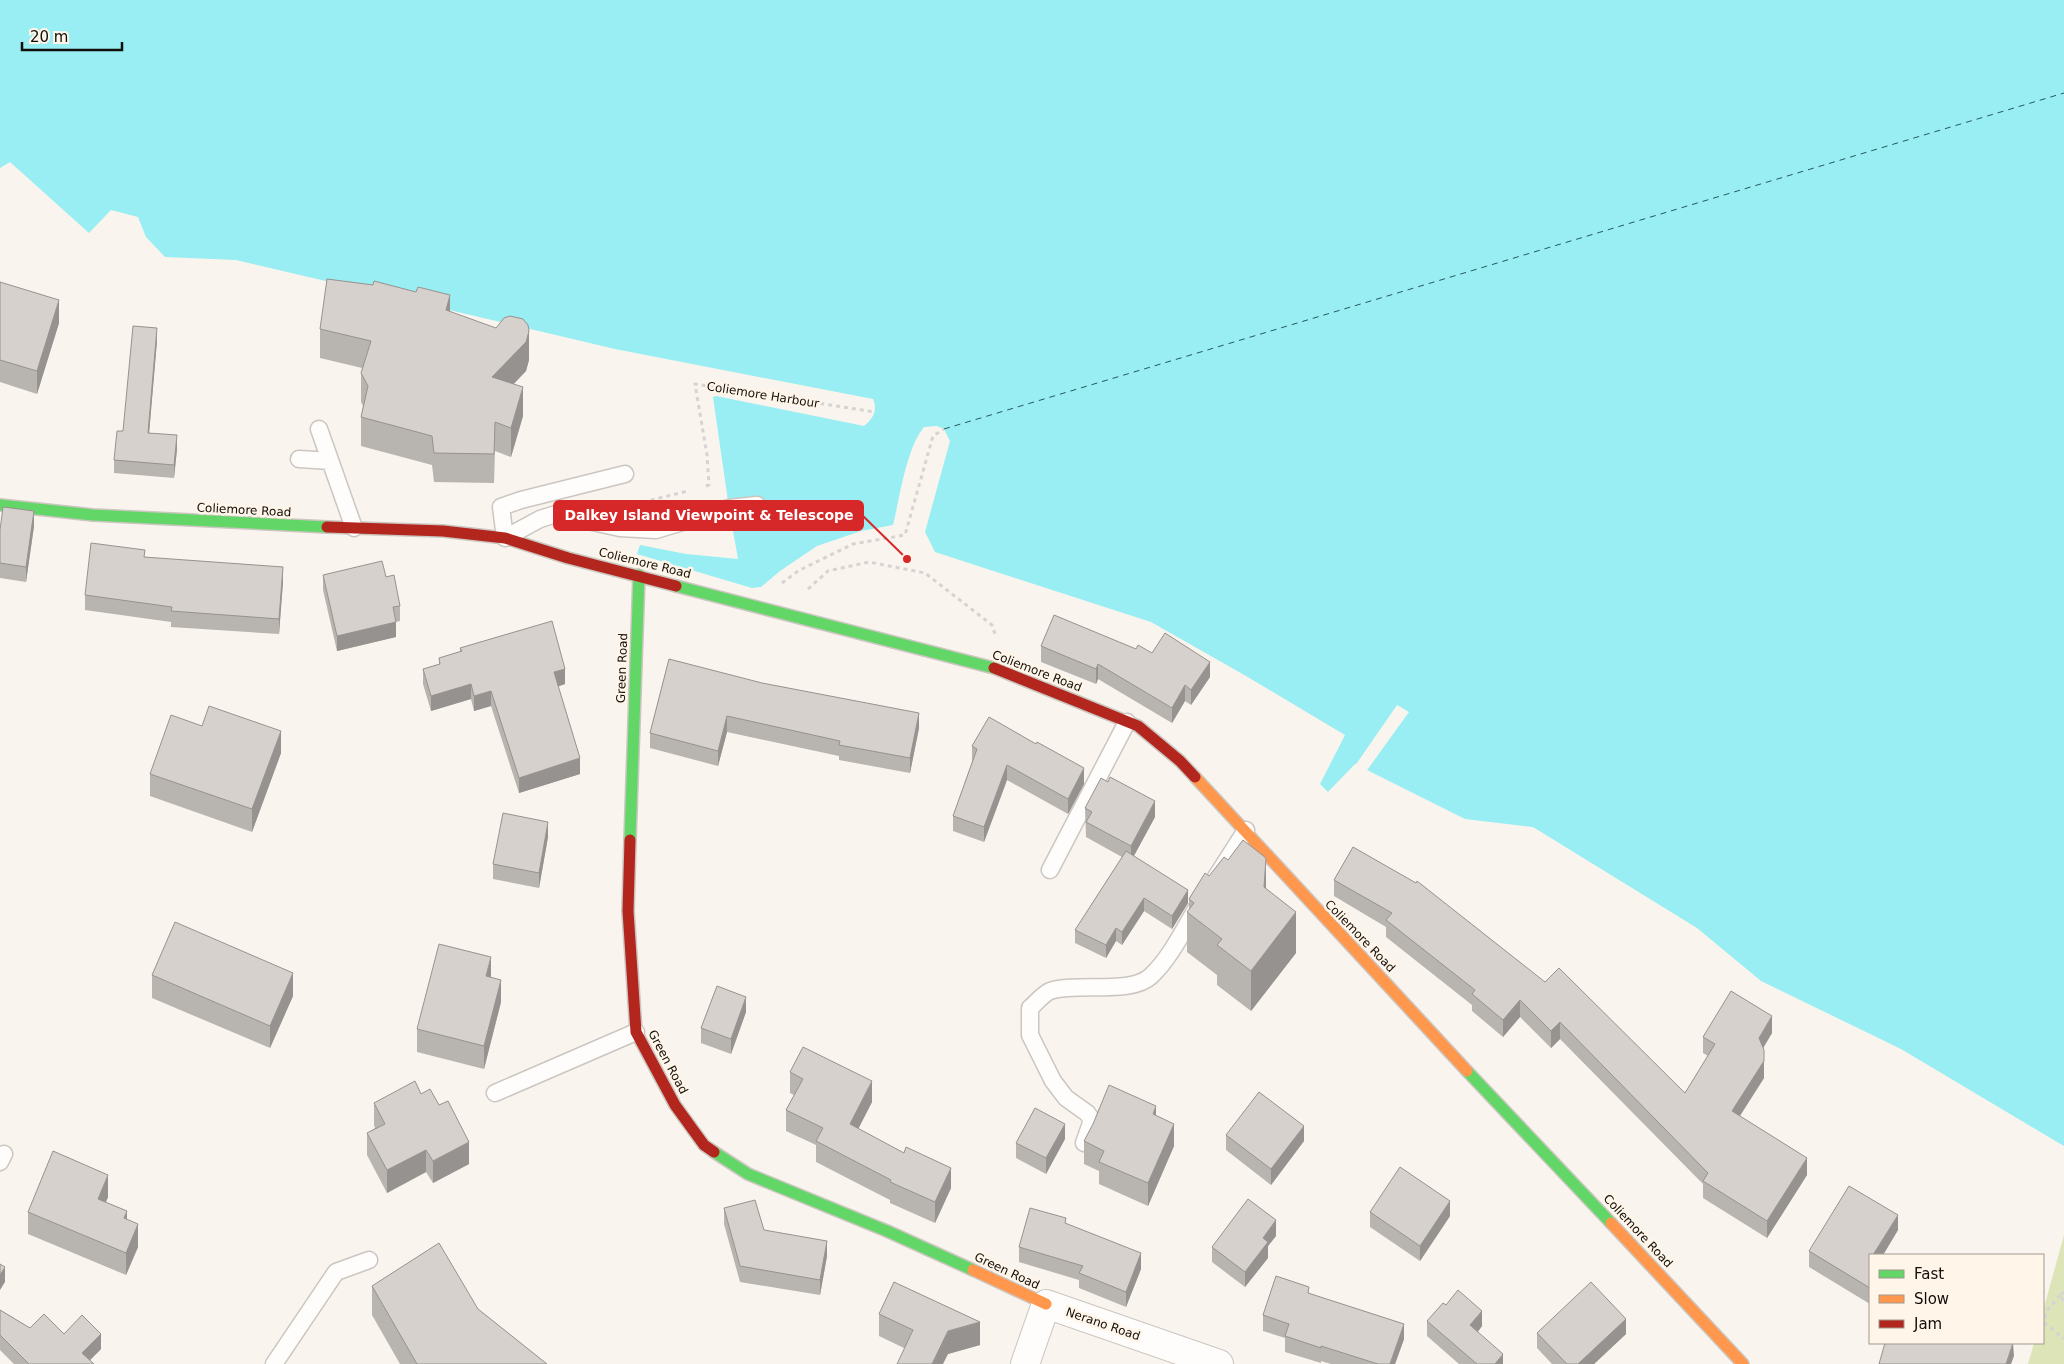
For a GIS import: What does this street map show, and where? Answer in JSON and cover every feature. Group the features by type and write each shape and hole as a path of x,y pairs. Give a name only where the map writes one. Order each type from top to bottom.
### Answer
{"street":[{"name":"Coliemore Road","path":"0,505 103,515 246,524 443,531 505,538 568,558 1002,670 1138,726 1180,761 1246,830 1337,932 1743,1364"},
{"name":"Green Road","path":"639,575 628,911 636,1032 675,1105 704,1145 748,1174 887,1231 1046,1304"},
{"path":"1025,1364 1046,1304"},
{"name":"Nerano Road","path":"1046,1304 1219,1364"}],"lane":[{"path":"319,430 354,528"},
{"path":"298,459 330,461"},
{"path":"625,474 521,500 501,507 505,538 540,519 556,514 620,528 656,530 729,508 757,505"},
{"path":"1050,870 1127,722"},
{"path":"1084,1142 1092,1120 1088,1112 1066,1098 1053,1080 1030,1035 1030,1008 1048,992 1068,987 1136,985 1150,977 1166,957 1246,830"},
{"path":"494,1093 636,1032"},
{"path":"274,1364 336,1272 370,1260"}],"path":[{"name":"Coliemore Harbour","path":"700,488 708,485 708,470 695,384 875,412"},
{"path":"762,608 764,597 798,571 853,544 905,534 933,436 944,429"},
{"path":"640,503 692,490"},
{"path":"789,616 797,599 828,571 869,562 925,573 992,625 1001,656 1002,670"},
{"path":"2064,1292 2046,1312 2046,1323 2064,1340"},
{"path":"2060,1295 2064,1302"}],"green space":[{"path":"2064,1235 2064,1364 2028,1364 2034,1344 2044,1344 2044,1307"}],"water":[{"path":"0,0 2064,0 2064,1146 1901,1049 1761,981 1697,928 1533,827 1465,819 1355,764 1328,792 1320,784 1345,735 1151,622 935,552 925,532 950,441 944,429 937,426 924,427 918,436 904,474 893,525 861,531 817,546 780,571 761,587 752,588 637,554 640,545 686,554 738,559 713,397 716,396 864,426 874,414 873,399 615,349 236,260 165,257 146,237 138,217 111,210 89,233 10,162 0,168"}],"pier":[{"path":"1397,705 1409,712 1365,773 1355,767 1350,773"}],"building":[{"path":"327,279 373,285 374,281 416,292 418,287 450,295 446,310 496,328 504,318 510,316 523,319 528,325 529,331 526,342 492,377 523,387 511,428 495,422 494,454 434,453 432,436 361,417 368,386 361,373 371,341 320,329"},
{"path":"0,282 59,300 37,371 0,360"},
{"path":"133,326 157,328 148,433 177,435 174,465 114,460 117,431 123,431"},
{"path":"3,507 34,511 26,567 0,563 0,530"},
{"path":"91,543 145,550 144,557 283,567 279,619 171,611 172,607 85,595"},
{"path":"382,561 386,577 394,575 400,606 393,607 396,622 337,636 323,575"},
{"path":"1054,615 1136,649 1138,645 1152,653 1165,633 1210,662 1191,690 1185,685 1172,708 1098,664 1096,669 1041,646"},
{"path":"552,621 565,669 554,672 580,758 519,778 491,691 474,696 471,684 431,696 423,669 440,664 439,658 462,651 460,648"},
{"path":"669,659 762,683 919,713 910,758 839,745 840,741 727,716 718,751 650,733"},
{"path":"209,706 281,731 252,809 150,774 171,715 202,726"},
{"path":"989,717 1036,744 1037,742 1084,768 1068,799 1007,765 984,827 953,816 977,749 972,746"},
{"path":"1110,777 1155,801 1131,846 1086,822 1092,812 1085,808 1101,778 1108,782"},
{"path":"503,813 548,822 539,873 493,864"},
{"path":"1243,840 1266,858 1264,887 1296,912 1251,971 1217,945 1222,939 1187,912 1194,903 1189,899 1205,873 1209,876 1224,857 1228,860"},
{"path":"1353,847 1416,883 1417,881 1545,982 1559,968 1685,1093 1715,1044 1703,1037 1731,991 1772,1016 1759,1038 1764,1050 1764,1061 1732,1111 1807,1158 1767,1221 1703,1181 1708,1173 1560,1022 1551,1031 1520,1000 1503,1020 1472,994 1475,990 1386,920 1392,913 1334,880"},
{"path":"1126,851 1188,890 1172,916 1144,898 1122,932 1116,928 1106,945 1075,930"},
{"path":"175,922 293,973 270,1026 152,975"},
{"path":"439,944 491,957 486,976 501,980 484,1046 417,1029"},
{"path":"717,986 746,997 731,1039 701,1028"},
{"path":"803,1047 872,1081 850,1124 904,1153 906,1147 951,1168 935,1202 890,1182 891,1180 816,1141 823,1128 786,1110 803,1079 790,1072"},
{"path":"415,1081 421,1094 430,1089 439,1105 448,1101 469,1142 433,1161 426,1150 387,1170 367,1133 385,1124 374,1103"},
{"path":"1109,1085 1156,1106 1153,1114 1174,1124 1148,1183 1099,1162 1104,1151 1084,1141"},
{"path":"1259,1092 1304,1126 1271,1169 1226,1135"},
{"path":"1035,1108 1065,1124 1046,1158 1016,1143"},
{"path":"53,1151 108,1175 98,1199 127,1211 124,1218 138,1224 126,1253 28,1212"},
{"path":"1400,1167 1450,1201 1420,1246 1370,1212"},
{"path":"1849,1186 1898,1215 1874,1254 1869,1254 1869,1287 1809,1251"},
{"path":"1248,1199 1276,1220 1263,1238 1268,1242 1245,1272 1212,1247"},
{"path":"755,1200 764,1230 827,1241 820,1280 740,1266 724,1208"},
{"path":"1030,1208 1066,1218 1065,1223 1141,1253 1126,1292 1079,1273 1083,1266 1019,1247"},
{"path":"439,1243 478,1309 547,1364 417,1364 372,1286"},
{"path":"0,1264 5,1267 0,1275"},
{"path":"1276,1276 1309,1287 1308,1293 1404,1324 1390,1364 1378,1364 1285,1336 1289,1324 1263,1315"},
{"path":"894,1282 980,1322 948,1331 932,1364 897,1364 913,1330 879,1314"},
{"path":"1591,1282 1626,1319 1578,1364 1567,1364 1537,1333"},
{"path":"1458,1290 1482,1311 1470,1325 1503,1354 1495,1364 1477,1364 1427,1321 1443,1303 1446,1305"},
{"path":"0,1310 30,1328 44,1314 64,1334 82,1315 101,1334 82,1353 94,1364 29,1364 0,1335"},
{"path":"1885,1344 2013,1344 2006,1364 1879,1364"}],"ferry route":[{"path":"944,429 2064,93"}],"traffic: fast":[{"path":"0,505 93,515 327,527"},
{"path":"630,840 639,575"},
{"path":"676,586 994,668"},
{"path":"1467,1071 1611,1223"},
{"path":"714,1152 748,1174 887,1231 973,1270"}],"traffic: slow":[{"path":"1195,777 1467,1071"},
{"path":"1611,1223 1743,1364"},
{"path":"973,1270 1046,1304"}],"traffic: jam":[{"path":"327,527 443,531 505,538 568,558 676,586"},
{"path":"994,668 1138,726 1180,761 1195,777"},
{"path":"630,840 628,911 636,1032 675,1105 704,1145 714,1152"}],"place":[{"name":"Dalkey Island Viewpoint & Telescope","path":"907,559"}]}
